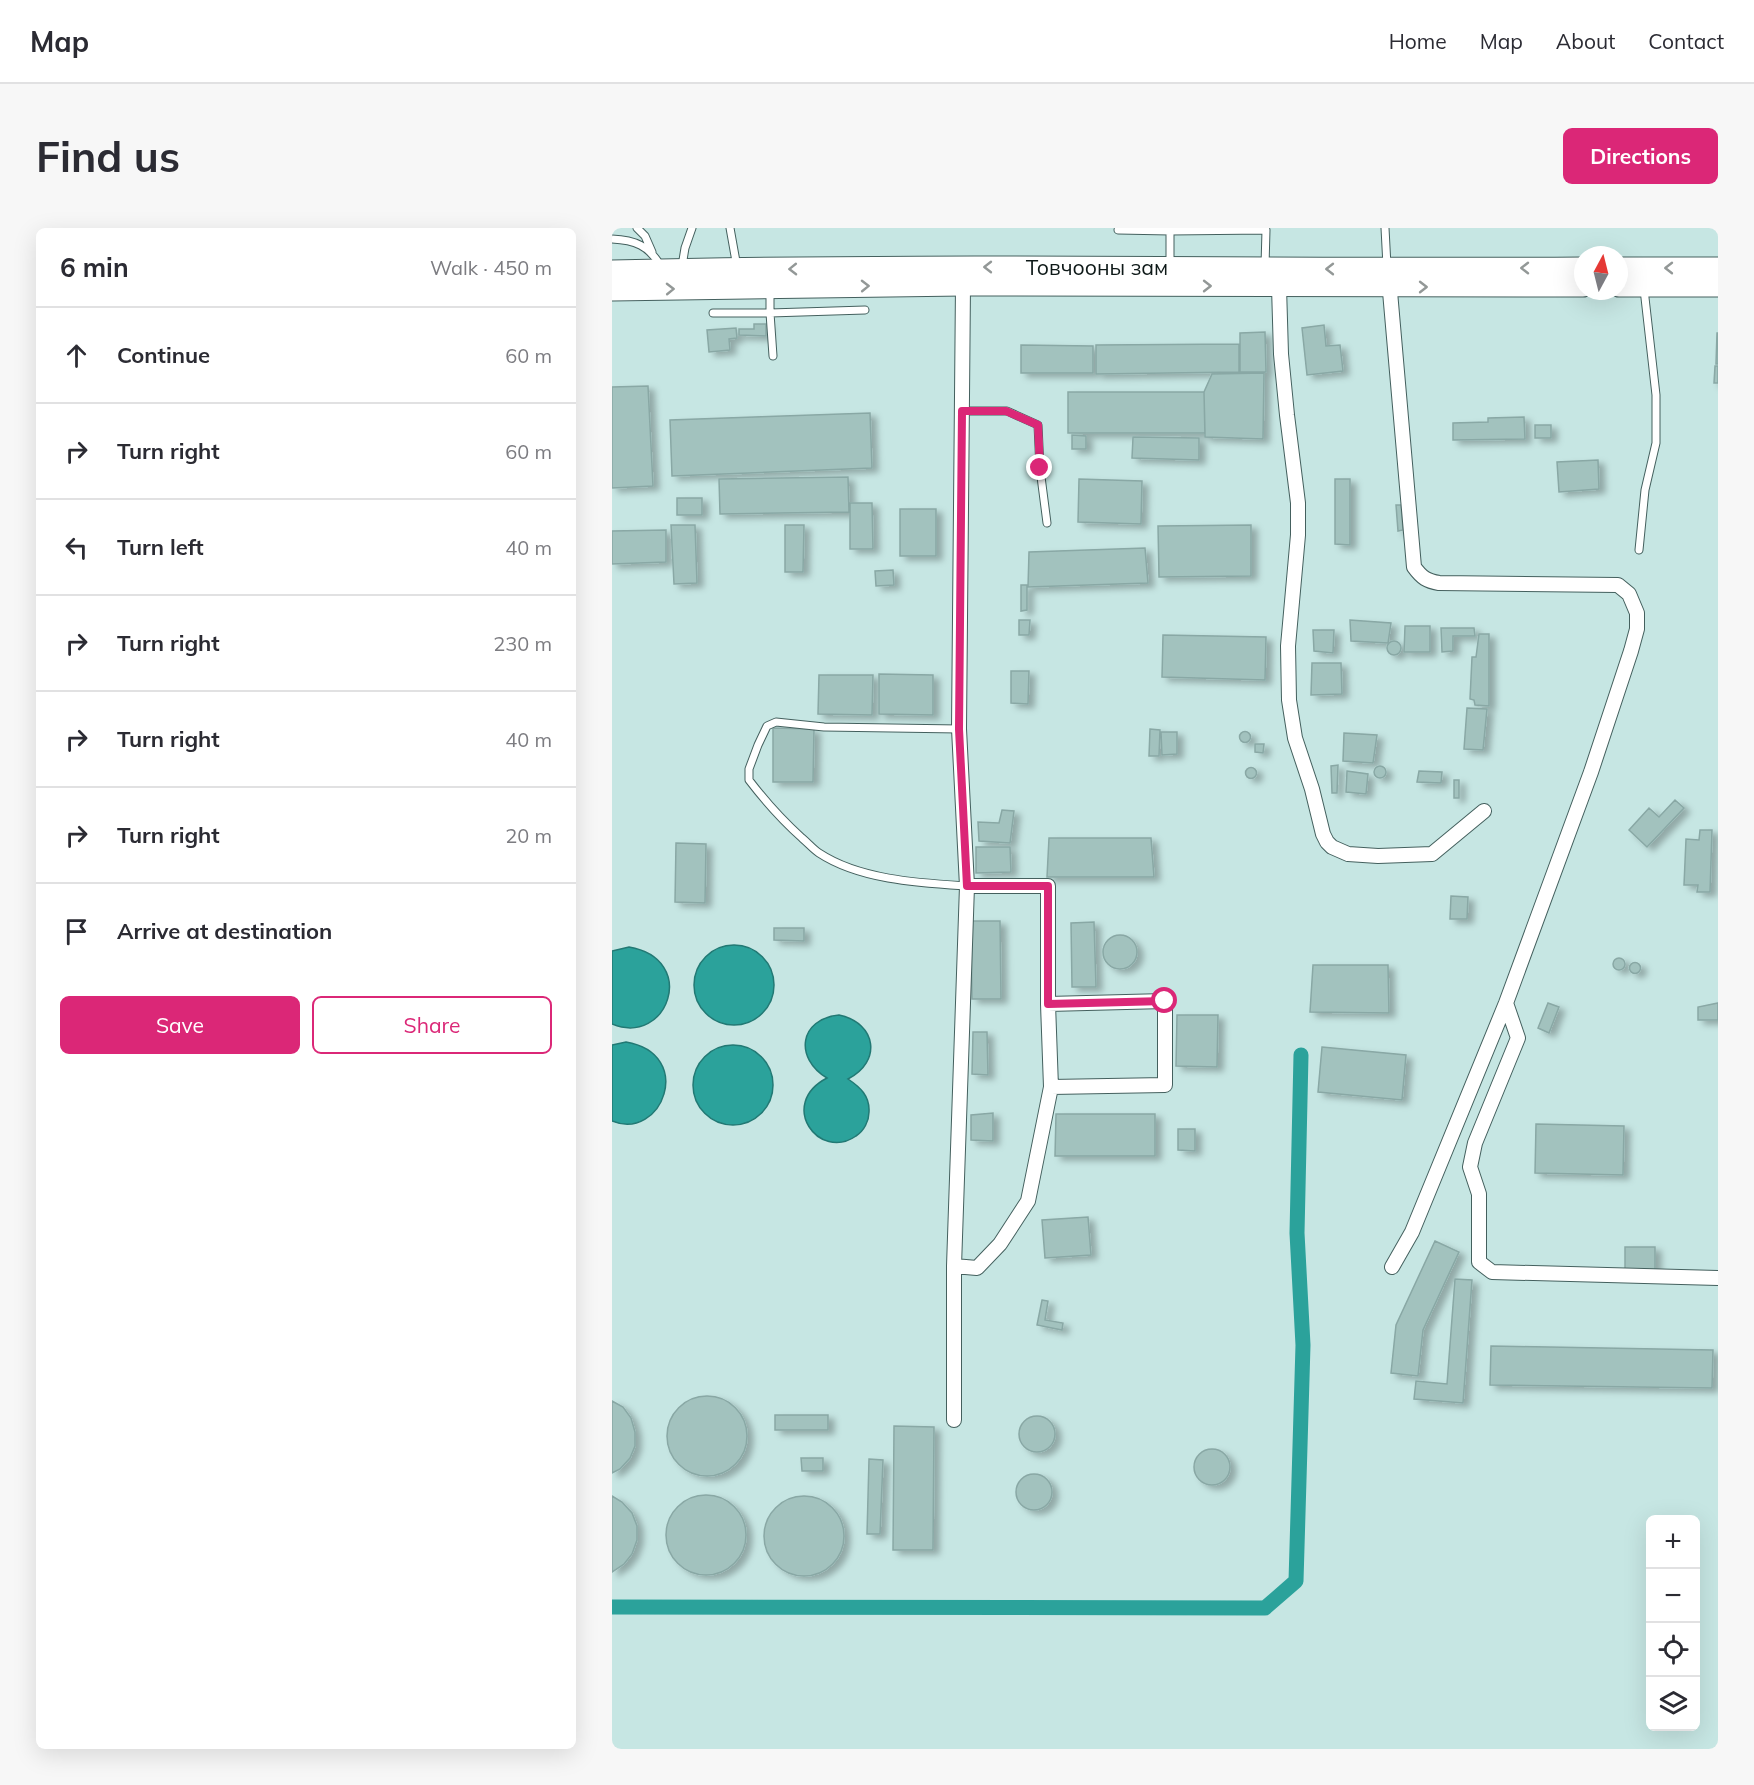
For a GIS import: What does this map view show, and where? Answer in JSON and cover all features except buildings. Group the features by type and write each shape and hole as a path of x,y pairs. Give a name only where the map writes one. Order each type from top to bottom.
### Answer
{"highway":[{"name":"Товчооны зам","path":"612,271 971,267 1265,268 1389,278 1574,286"},
{"name":"Товчооны зам","path":"612,290 963,285 1279,287 1389,278 1574,268"},
{"path":"1628,268 1718,268"},
{"path":"1628,286 1718,286"}],"street":[{"path":"1389,278 1414,567 1422,578 1429,582 1439,583 1618,585 1629,594 1637,613 1637,629 1631,651 1591,772 1506,1003 1412,1232 1392,1267"},
{"path":"954,1420 954,1266 967,886 959,729 963,285"},
{"path":"1279,287 1281,354 1298,503 1298,535 1288,646 1289,700 1295,738 1312,789 1323,834 1332,847 1348,854 1378,856 1432,854 1484,811"},
{"path":"954,1266 977,1268 1000,1244 1028,1201 1051,1087 1048,886 967,886"},
{"path":"1048,1004 1165,1001 1165,1085 1051,1087"},
{"path":"1506,1003 1518,1038 1475,1143 1470,1167 1479,1194 1479,1262 1492,1272 1718,1278"}],"lane":[{"path":"637,228 645,236 652,252"},
{"path":"612,239 623,239 638,244 652,252 672,270 685,248 692,228"},
{"path":"730,228 738,270"},
{"path":"1385,228 1389,278"},
{"path":"1118,231 1266,230 1265,268"},
{"path":"1170,231 1170,268"},
{"path":"1639,550 1645,490 1656,443 1656,395 1644,286"},
{"path":"770,288 773,356"},
{"path":"713,313 865,310"},
{"path":"962,411 1006,411 1038,425 1040,468 1047,523"},
{"path":"959,729 824,727 776,722 767,726 758,745 749,769 749,780 769,807 796,833 819,853 844,866 910,883 967,886"}],"water":[{"path":"726,945 742,945 763,956 774,977 774,993 763,1014 742,1025 726,1025 712,1019 700,1007 694,993 694,977 700,963 712,951"},
{"path":"629,947 651,955 664,967 669,983 668,999 660,1013 648,1023 632,1028 612,1024 612,951"},
{"path":"839,1015 852,1019 868,1034 870,1053 866,1063 859,1072 848,1079 866,1097 869,1112 864,1129 859,1134 842,1142 829,1142 817,1136 809,1127 804,1115 805,1102 812,1089 827,1078 816,1070 809,1060 806,1040 809,1031 816,1024 826,1018"},
{"path":"626,1042 648,1050 660,1062 666,1078 664,1094 657,1108 645,1119 630,1124 612,1121 612,1045"},
{"path":"725,1045 741,1045 762,1056 773,1077 773,1093 762,1114 741,1125 725,1125 711,1119 699,1107 693,1093 693,1077 699,1063 711,1051"}],"waterway":[{"path":"612,1607 1265,1608 1296,1581 1303,1345 1297,1233 1301,1055"}],"route":[{"path":"1040,468 1038,425 1006,411 962,411 959,729 967,886 1048,886 1048,1004 1165,1001"}]}
